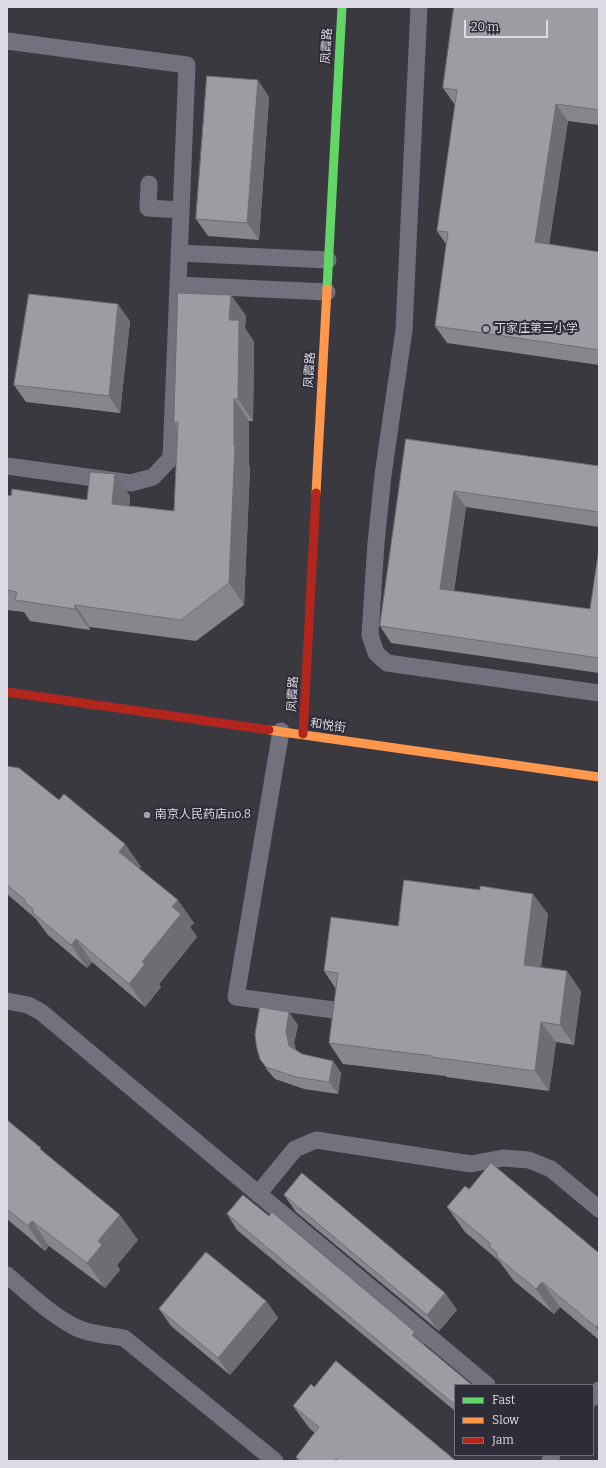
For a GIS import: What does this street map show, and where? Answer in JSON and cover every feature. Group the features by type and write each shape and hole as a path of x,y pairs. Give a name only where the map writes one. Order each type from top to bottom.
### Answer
{"street":[{"name":"凤霞路","path":"303,734 342,7"},
{"name":"和悦街","path":"7,692 599,777"}],"lane":[{"path":"419,7 404,330 383,475 376,543 370,635 376,653 387,663 599,693"},
{"path":"7,41 186,65 171,458 153,477 131,483 7,466"},
{"path":"148,184 148,208 181,210"},
{"path":"179,253 328,260"},
{"path":"178,285 326,292"},
{"path":"281,731 236,997 334,1010"},
{"path":"7,1001 28,1005 41,1012 486,1384"},
{"path":"258,1194 294,1149 316,1140 471,1164 503,1158 529,1160 551,1169 599,1209"},
{"path":"7,1275 46,1308 74,1327 97,1334 124,1338 273,1460"}],"building":[{"path":"454,7 599,7 599,110 556,104 535,242 599,252 599,350 435,326 448,232 437,231 457,90 443,88"},
{"path":"207,76 258,80 247,223 196,219"},
{"path":"178,293 231,295 229,320 239,320 238,399 234,399 235,446 229,583 181,620 75,605 75,609 15,600 17,592 7,590 7,495 11,496 12,489 87,500 90,472 115,474 112,504 174,511 178,422 174,422"},
{"path":"29,294 118,304 109,396 14,385"},
{"path":"406,439 599,466 599,512 454,491 440,589 590,609 599,549 599,658 380,626"},
{"path":"7,766 19,768 59,800 64,794 125,844 119,852 178,900 172,907 181,914 142,962 145,964 129,984 76,939 71,945 32,912 34,910 24,901 25,900 7,885"},
{"path":"404,880 480,890 480,886 533,894 524,965 567,971 560,1025 541,1022 535,1071 329,1043 338,973 324,971 331,917 398,926"},
{"path":"260,1007 289,1012 286,1031 289,1046 302,1054 333,1061 329,1082 296,1077 266,1067 260,1059 255,1035"},
{"path":"7,1120 120,1215 98,1241 102,1245 87,1263 32,1221 28,1226 7,1209"},
{"path":"491,1163 599,1253 599,1324 596,1327 542,1282 536,1289 496,1256 498,1254 489,1246 491,1244 447,1207 465,1186 469,1189"},
{"path":"302,1173 445,1293 427,1315 284,1195"},
{"path":"243,1195 269,1216 272,1212 415,1332 412,1335 471,1384 454,1384 454,1404 227,1214"},
{"path":"206,1252 266,1301 218,1358 159,1309"},
{"path":"336,1361 456,1461 339,1461 336,1459 335,1461 301,1461 296,1457 319,1427 293,1406 311,1384 314,1387"}],"traffic: fast":[{"path":"327,289 342,7"}],"traffic: slow":[{"path":"316,493 327,289"},
{"path":"269,730 599,777"}],"traffic: jam":[{"path":"303,734 316,493"},
{"path":"7,692 269,730"}],"place":[{"name":"丁家庄第三小学","path":"486,329"},
{"name":"南京人民药店no.8","path":"147,815"}]}
